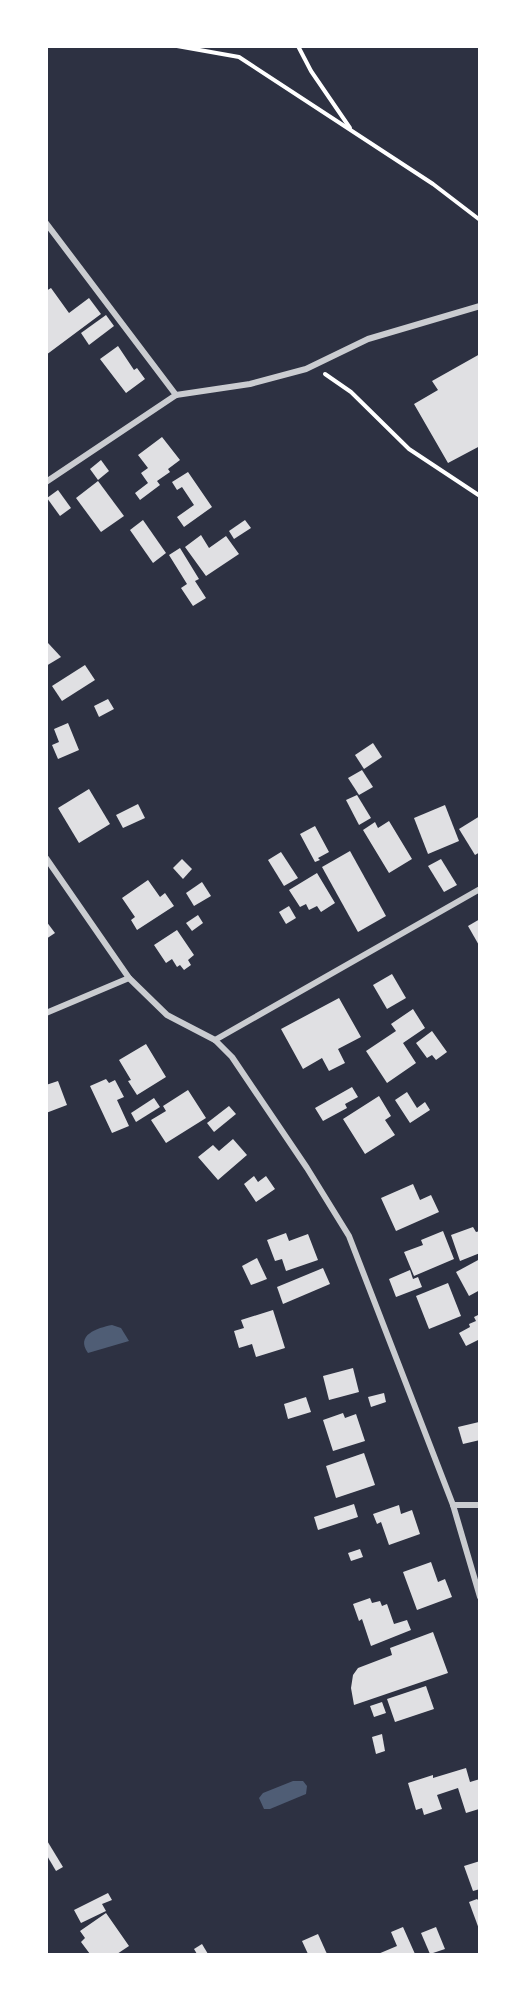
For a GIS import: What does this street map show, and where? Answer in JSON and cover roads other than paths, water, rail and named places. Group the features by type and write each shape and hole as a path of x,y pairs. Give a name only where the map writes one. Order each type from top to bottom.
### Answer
{"street":[{"path":"46,223 176,395"},
{"path":"46,482 176,395 250,384 312,366 368,339 480,306"},
{"path":"46,858 129,978 167,1015 215,1040 232,1057 307,1168 349,1236 453,1505 480,1597"},
{"path":"215,1040 480,889"},
{"path":"46,1013 129,978"},
{"path":"453,1505 480,1505"}],"water":[{"path":"112,1325 121,1328 129,1341 88,1353 84,1341 86,1337 94,1330"},
{"path":"293,1781 303,1781 307,1786 306,1794 270,1809 264,1809 259,1798 263,1793"}]}
